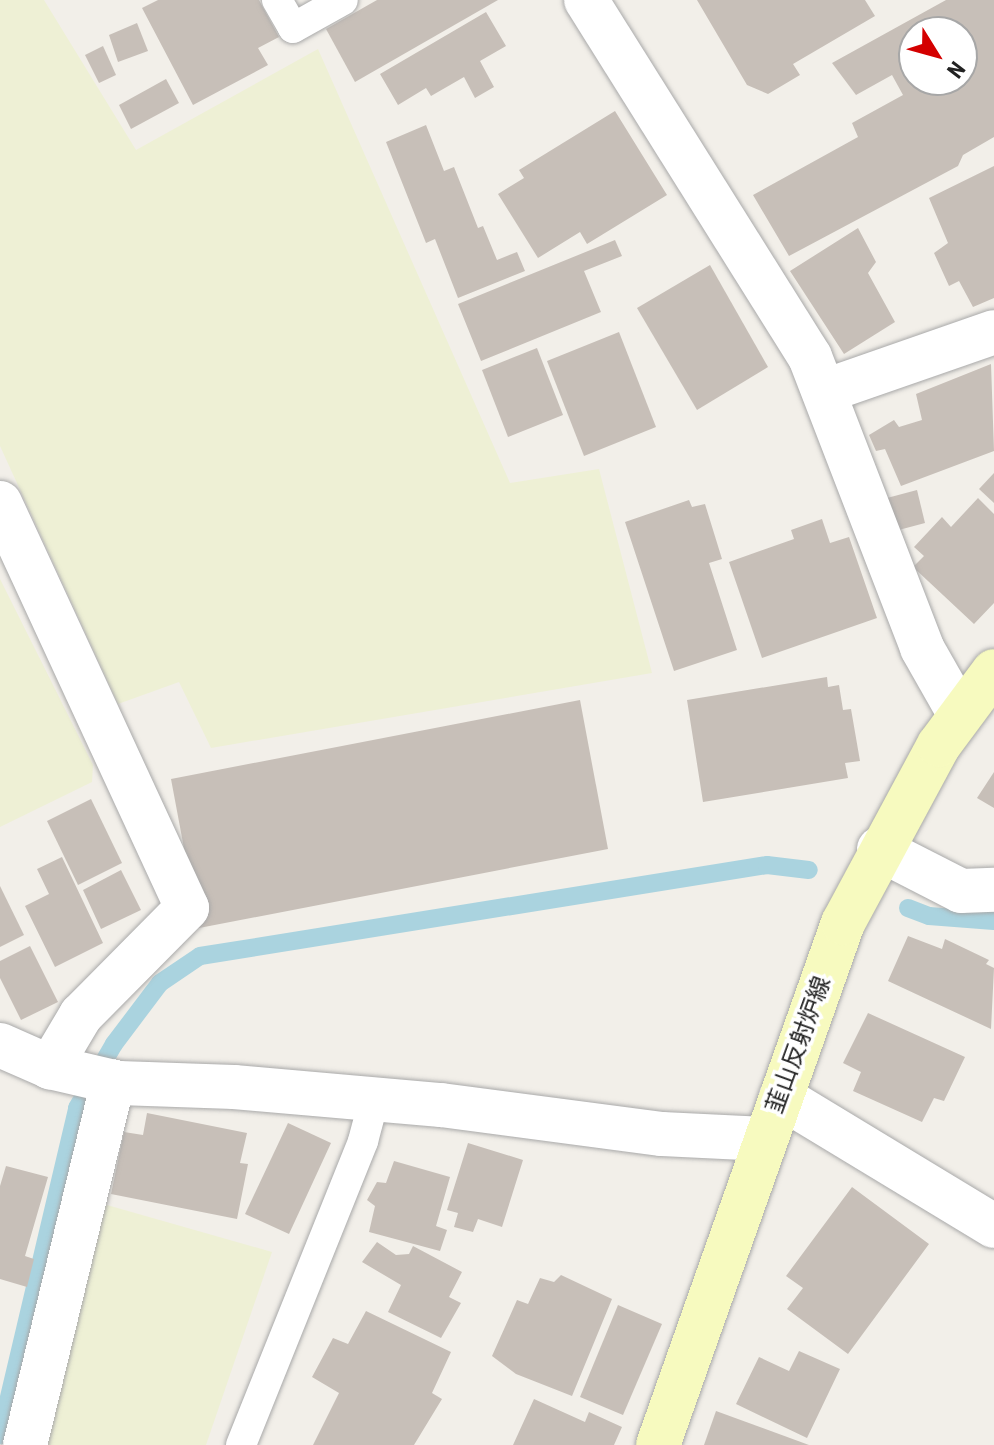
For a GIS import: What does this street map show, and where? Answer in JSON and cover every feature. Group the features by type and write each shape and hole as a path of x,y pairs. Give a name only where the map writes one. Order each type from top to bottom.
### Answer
{"main road":[{"name":"韮山反射炉線","path":"658,1445 843,923 879,849 959,713 994,671"}],"street":[{"path":"586,0 810,357 922,648 959,713"},
{"path":"825,391 994,332"},
{"path":"0,503 187,908 81,1015 50,1067"},
{"path":"879,849 961,891 994,890"},
{"path":"0,1045 50,1067 113,1082 374,1100 662,1134 765,1139"},
{"path":"25,1445 113,1082"},
{"path":"781,1097 994,1226"}],"lane":[{"path":"277,0 293,28 343,0"},
{"path":"241,1445 363,1141 374,1100"}],"green space":[{"path":"0,0 44,0 136,150 318,49 510,483 599,469 652,673 211,748 179,682 118,704 0,446"},
{"path":"0,579 93,765 92,782 0,827"},
{"path":"100,1203 272,1252 206,1445 37,1445"}],"building":[{"path":"158,0 259,0 279,37 258,48 268,65 193,105 142,8"},
{"path":"377,0 498,0 355,82 326,29"},
{"path":"697,0 865,0 875,16 793,64 800,75 768,94 747,85"},
{"path":"946,0 994,0 994,137 963,155 958,166 789,256 753,195 858,137 852,123 901,96 978,96 978,16 917,16"},
{"path":"486,12 506,46 480,61 494,87 475,98 464,77 431,96 426,88 398,105 380,74"},
{"path":"137,23 148,51 118,62 109,35"},
{"path":"898,27 898,86 892,75 856,95 832,63"},
{"path":"103,46 116,75 99,83 85,55"},
{"path":"166,79 179,103 131,129 119,105"},
{"path":"615,111 667,195 587,244 580,232 538,258 498,194 524,178 519,170"},
{"path":"426,125 444,171 454,167 478,228 483,226 497,260 517,252 525,271 458,298 435,239 426,243 386,142"},
{"path":"994,166 994,298 973,307 959,281 949,286 934,253 948,243 929,198"},
{"path":"858,228 876,262 868,273 895,322 844,354 790,271"},
{"path":"615,240 622,256 584,271 601,312 481,361 458,304"},
{"path":"710,265 768,367 697,410 637,308"},
{"path":"619,332 656,427 584,456 547,361"},
{"path":"537,348 563,415 508,437 482,370"},
{"path":"991,364 994,451 901,486 885,449 876,451 869,435 894,420 899,427 922,420 916,394"},
{"path":"994,473 994,503 979,489"},
{"path":"917,490 925,523 895,531 887,498"},
{"path":"978,498 994,514 994,603 974,624 913,567 924,556 914,547 942,517 951,527"},
{"path":"689,500 692,507 705,504 722,559 709,563 737,650 674,671 625,522"},
{"path":"822,519 830,543 849,537 877,618 762,658 729,562 794,539 791,530"},
{"path":"827,677 828,687 839,685 843,710 851,709 860,761 845,763 848,778 703,802 687,700"},
{"path":"580,700 608,849 199,928 171,779"},
{"path":"994,772 994,808 977,798"},
{"path":"91,799 122,863 78,885 47,821"},
{"path":"62,857 103,943 55,967 25,906 49,894 37,869"},
{"path":"121,870 141,910 101,929 83,890"},
{"path":"0,886 24,935 0,947"},
{"path":"908,936 942,949 945,939 989,960 986,964 994,968 991,1029 888,981"},
{"path":"30,946 58,1002 21,1020 0,978 0,961"},
{"path":"868,1013 965,1057 944,1101 934,1098 922,1122 853,1091 861,1072 843,1063"},
{"path":"147,1113 247,1133 240,1163 248,1164 237,1219 111,1194 124,1132 143,1135"},
{"path":"288,1123 331,1143 289,1234 245,1214"},
{"path":"468,1143 523,1160 502,1227 478,1219 473,1232 454,1227 458,1213 447,1210"},
{"path":"394,1161 450,1177 436,1226 447,1230 440,1251 369,1232 375,1206 367,1200 377,1182 386,1183"},
{"path":"6,1166 48,1177 25,1256 34,1259 27,1287 0,1279 0,1186"},
{"path":"852,1187 929,1244 848,1354 787,1309 803,1288 786,1276"},
{"path":"377,1242 396,1255 409,1254 413,1246 462,1272 449,1297 461,1303 441,1338 388,1312 401,1285 362,1262"},
{"path":"561,1275 612,1299 572,1396 516,1374 492,1356 517,1300 528,1304 540,1278 554,1282"},
{"path":"618,1305 662,1324 623,1415 580,1397"},
{"path":"366,1311 451,1352 432,1393 442,1399 414,1445 313,1445 339,1393 312,1377 333,1338 348,1344"},
{"path":"799,1351 840,1369 807,1438 736,1404 759,1357 789,1371"},
{"path":"534,1399 585,1422 589,1412 622,1427 614,1445 513,1445"},
{"path":"716,1411 809,1445 704,1445"}],"waterway":[{"path":"0,1435 77,1108 114,1044 160,983 200,956 767,865 809,870"},
{"path":"908,908 929,916 994,921"}]}
